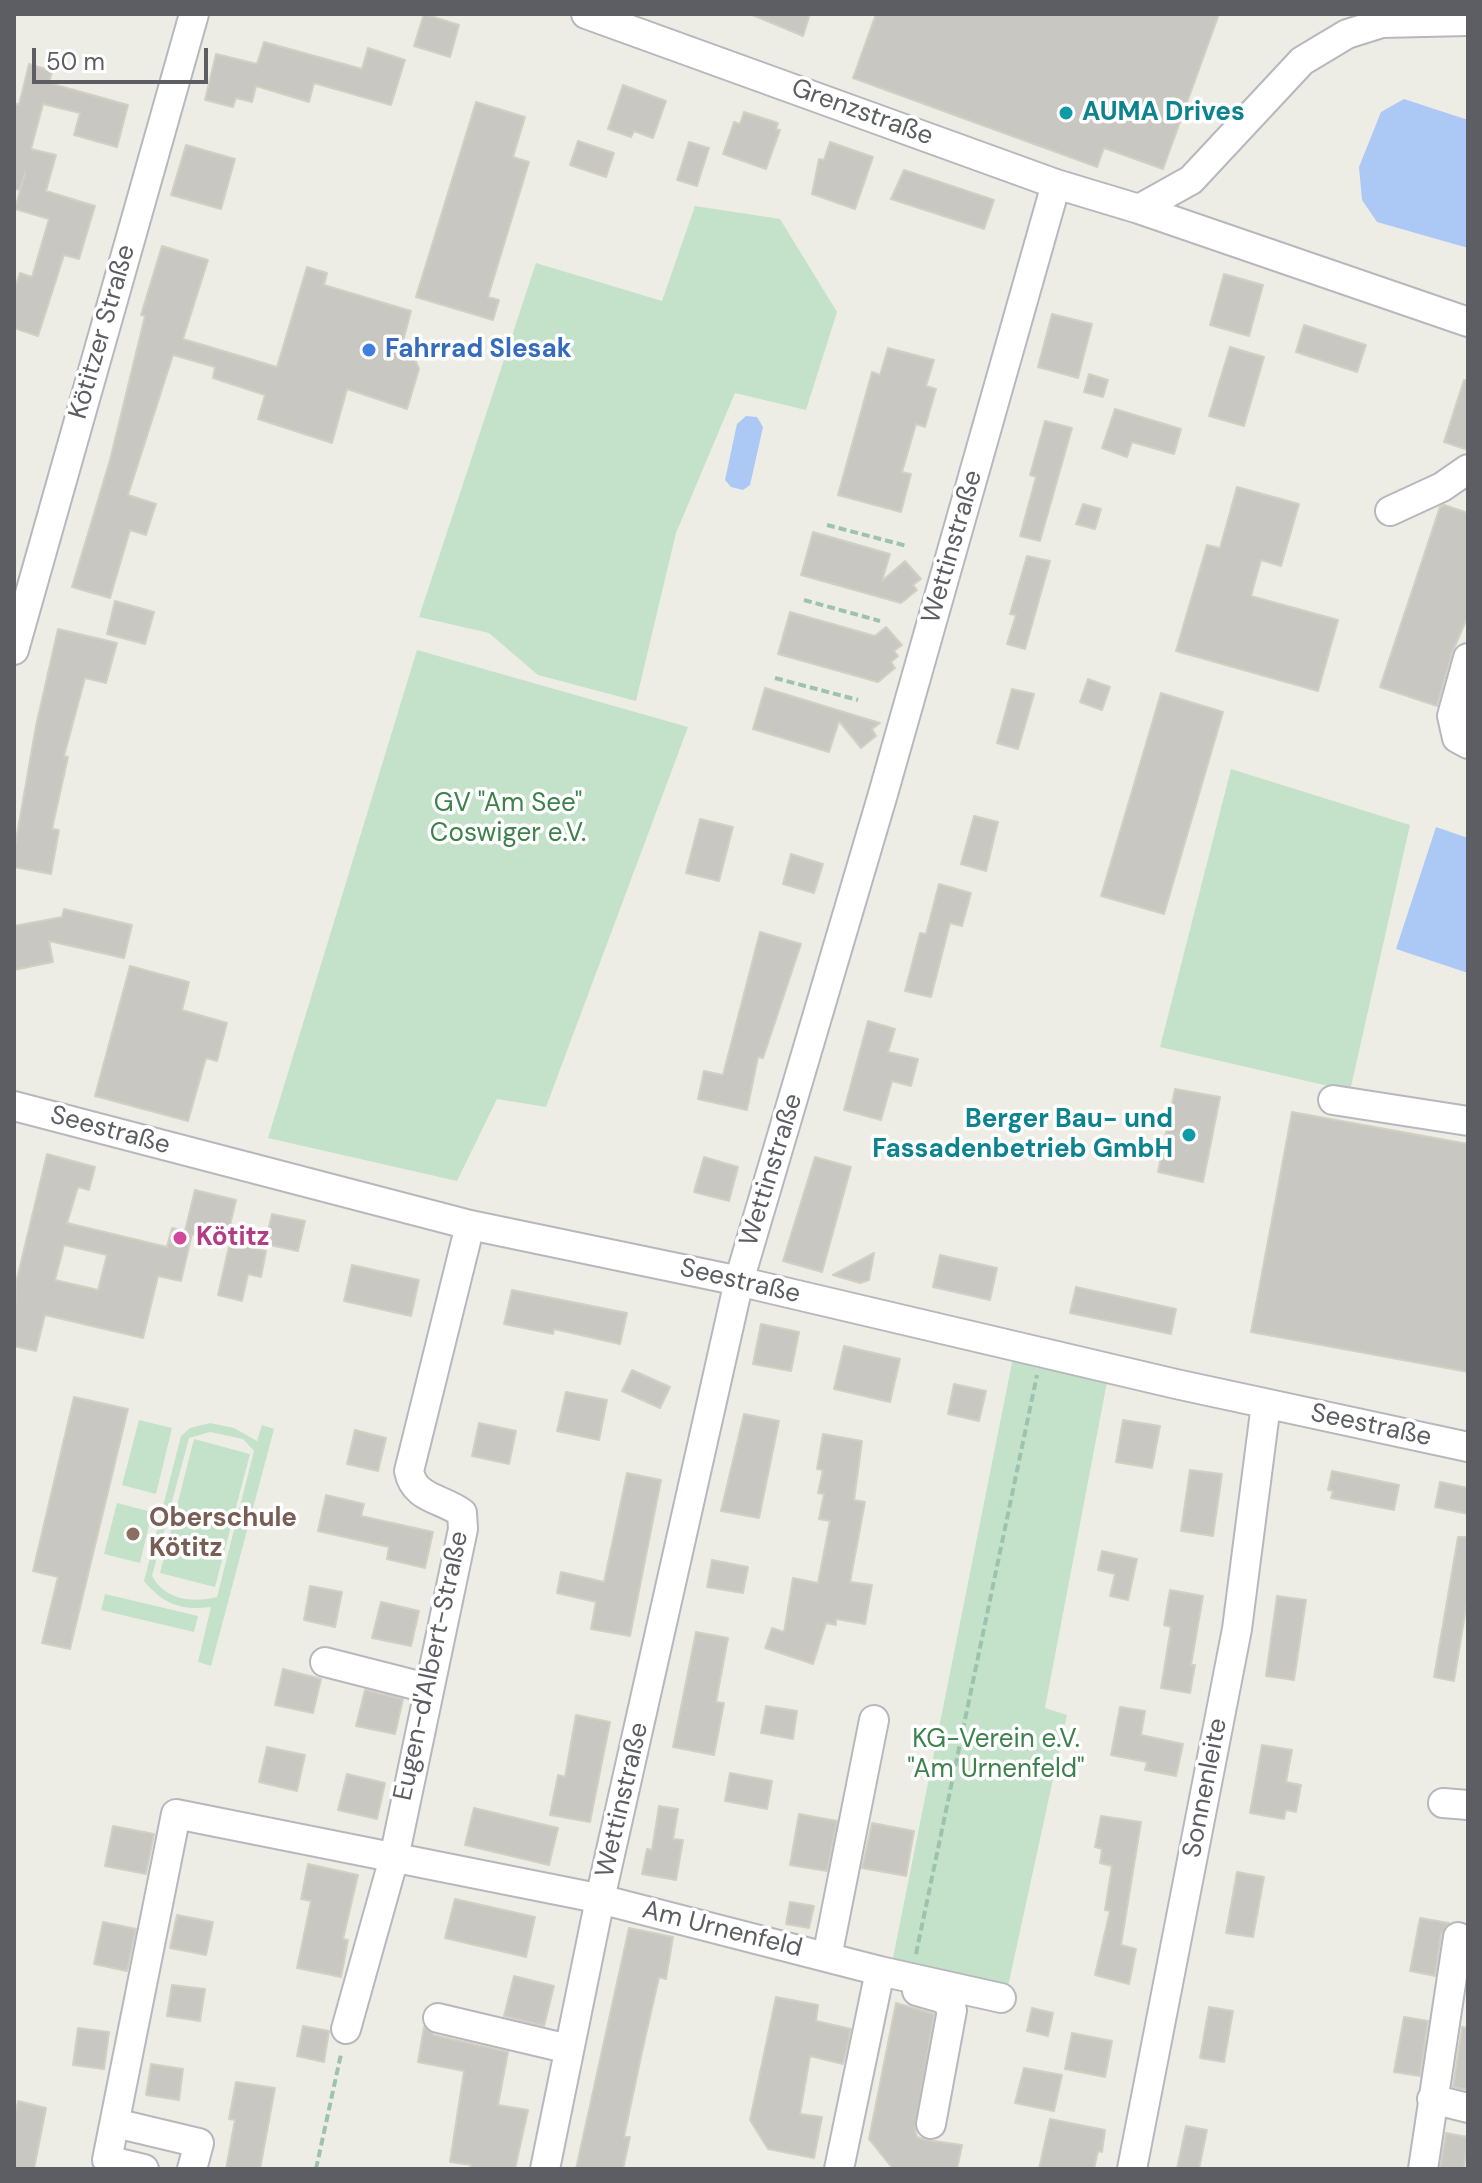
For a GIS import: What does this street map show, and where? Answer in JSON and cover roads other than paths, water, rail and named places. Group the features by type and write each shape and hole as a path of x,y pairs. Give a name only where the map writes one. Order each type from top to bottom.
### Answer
{"street":[{"name":"Kötitzer Straße","path":"14,650 194,14"},
{"name":"Grenzstraße","path":"586,14 1056,184 1139,209 1468,322"},
{"path":"1139,209 1191,180 1302,61 1343,24 1468,21"},
{"name":"Wettinstraße","path":"545,2169 600,1899 739,1281 888,779 1056,184"},
{"path":"1390,511 1442,487 1468,469"},
{"path":"1468,658 1452,716 1457,738 1468,744"},
{"path":"1333,1100 1468,1121"},
{"name":"Seestraße","path":"14,1106 470,1225 739,1281 1266,1404 1468,1447"},
{"name":"Eugen-d'Albert-Straße","path":"346,2029 394,1858 427,1688 463,1529 462,1513 449,1503 421,1494 412,1485 409,1471 470,1225"},
{"name":"Sonnenleite","path":"1132,2169 1237,1629 1266,1404"},
{"path":"325,1662 427,1688"},
{"path":"827,1957 874,1720"},
{"path":"144,2169 107,2160 176,1814 394,1858"},
{"name":"Am Urnenfeld","path":"394,1858 600,1899 827,1957 879,1976 1001,1998"},
{"path":"1423,2169 1458,1937"},
{"path":"839,2169 879,1976 945,1999 952,2010 931,2124"},
{"path":"438,2018 569,2049"},
{"path":"1432,2099 1468,2108"},
{"path":"115,2123 199,2143 192,2169"}],"water":[{"path":"1404,99 1468,120 1468,248 1377,222 1362,200 1359,167 1381,112"},
{"path":"746,416 757,417 763,427 750,485 743,490 731,487 725,480 737,424"},
{"path":"1436,827 1468,838 1468,973 1396,949"}],"place":[{"name":"AUMA Drives","path":"1066,113"},
{"name":"Fahrrad Slesak","path":"369,350"},
{"name":"Berger Bau- und Fassadenbetrieb GmbH","path":"1189,1135"},
{"name":"Kötitz","path":"180,1238"},
{"name":"Oberschule Kötitz","path":"133,1534"}],"park label":[{"name":"GV \"Am See\" Coswiger e.V.","path":"508,819"},
{"name":"KG-Verein e.V. \"Am Urnenfeld\"","path":"996,1755"}]}
